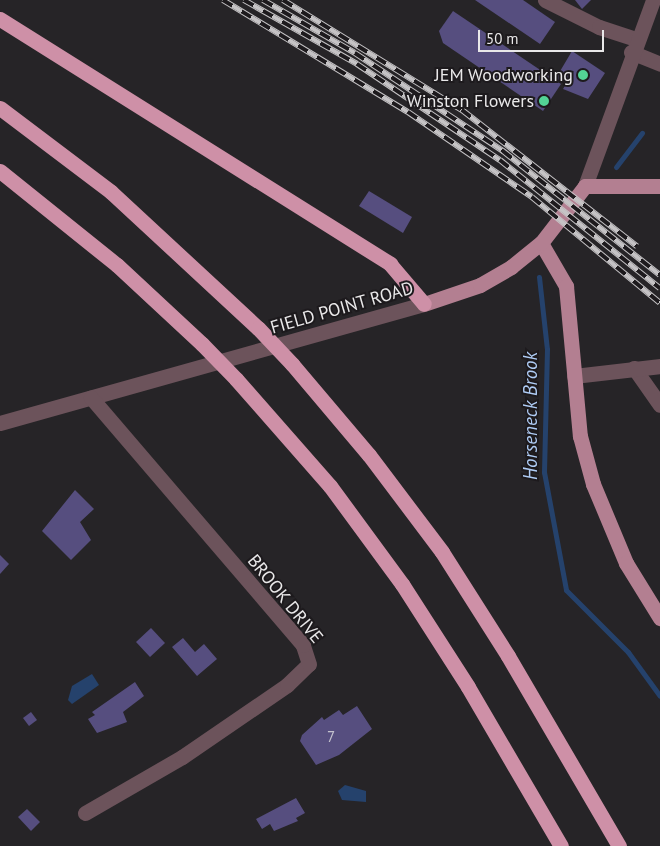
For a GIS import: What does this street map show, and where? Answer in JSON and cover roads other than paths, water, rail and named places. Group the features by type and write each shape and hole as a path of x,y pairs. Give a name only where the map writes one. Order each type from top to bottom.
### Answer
{"highway":[{"path":"0,19 383,259 404,275 424,304"},
{"path":"0,108 110,192 258,328 292,364 369,455 442,552 619,846"},
{"path":"0,172 117,265 202,344 236,379 330,486 402,584 468,687 561,846"},
{"path":"569,761 626,846"}],"main road":[{"name":"FIELD POINT ROAD","path":"424,304 480,286 540,243 585,186"},
{"path":"585,186 660,186"},
{"path":"540,243 566,286 580,436 606,523 660,618"}],"street":[{"path":"545,0 600,27 634,46 660,64"},
{"path":"585,186 634,46 653,0"},
{"name":"FIELD POINT ROAD","path":"0,423 424,304"},
{"path":"574,376 660,366"},
{"path":"634,368 660,404"},
{"name":"BROOK DRIVE","path":"85,813 182,757 288,685 309,664 302,645 91,398"}],"water":[{"path":"92,674 99,685 72,704 68,700 72,686"},
{"path":"345,785 366,791 366,802 342,800 338,791"}],"waterway":[{"name":"Horseneck Brook","path":"616,167 642,133"},
{"name":"Horseneck Brook","path":"539,277 547,349 544,472 566,590 628,652 660,696"}],"railway":[{"path":"223,0 408,112 532,197 660,303"},
{"path":"244,0 357,64 500,160 660,288"},
{"path":"263,0 355,53 503,151 660,275"},
{"path":"283,0 462,110 637,246"}],"place":[{"name":"JEM Woodworking","path":"583,75"},
{"name":"Winston Flowers","path":"544,101"}]}
